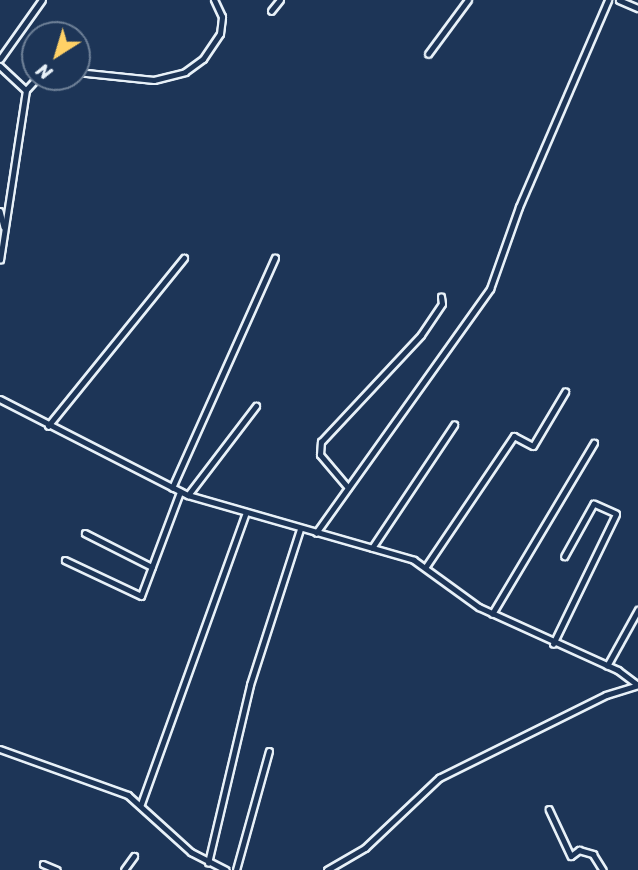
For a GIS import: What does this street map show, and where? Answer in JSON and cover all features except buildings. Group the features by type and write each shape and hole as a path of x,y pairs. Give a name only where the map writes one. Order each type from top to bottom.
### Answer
{"street":[{"path":"0,59 42,0"},
{"path":"91,73 154,80 185,72 203,59 220,34 222,17 214,0"},
{"path":"271,10 280,0"},
{"path":"428,54 468,0"},
{"path":"316,533 490,289 519,207 608,0"},
{"path":"619,0 638,8"},
{"path":"0,66 21,85"},
{"path":"0,260 26,91"},
{"path":"0,211 6,231"},
{"path":"48,426 184,258"},
{"path":"172,488 275,258"},
{"path":"348,488 320,455 321,442 421,335 442,304 442,297"},
{"path":"425,568 514,436 533,446 565,392"},
{"path":"0,399 180,492 246,514 372,548 425,568 492,614 553,644 607,666 638,683"},
{"path":"188,495 256,406"},
{"path":"372,548 454,425"},
{"path":"492,614 594,443"},
{"path":"65,560 141,596 180,492"},
{"path":"553,644 616,514 594,504 565,556"},
{"path":"141,803 246,514"},
{"path":"208,863 250,685 300,529"},
{"path":"85,533 152,567"},
{"path":"607,666 638,610"},
{"path":"327,870 365,848 439,778 606,695 638,683"},
{"path":"0,749 113,788 141,803 178,841 208,863 226,870"},
{"path":"236,870 269,751"},
{"path":"549,809 571,856 579,850 593,854 603,870"},
{"path":"124,870 134,856"},
{"path":"43,864 57,870"}]}
